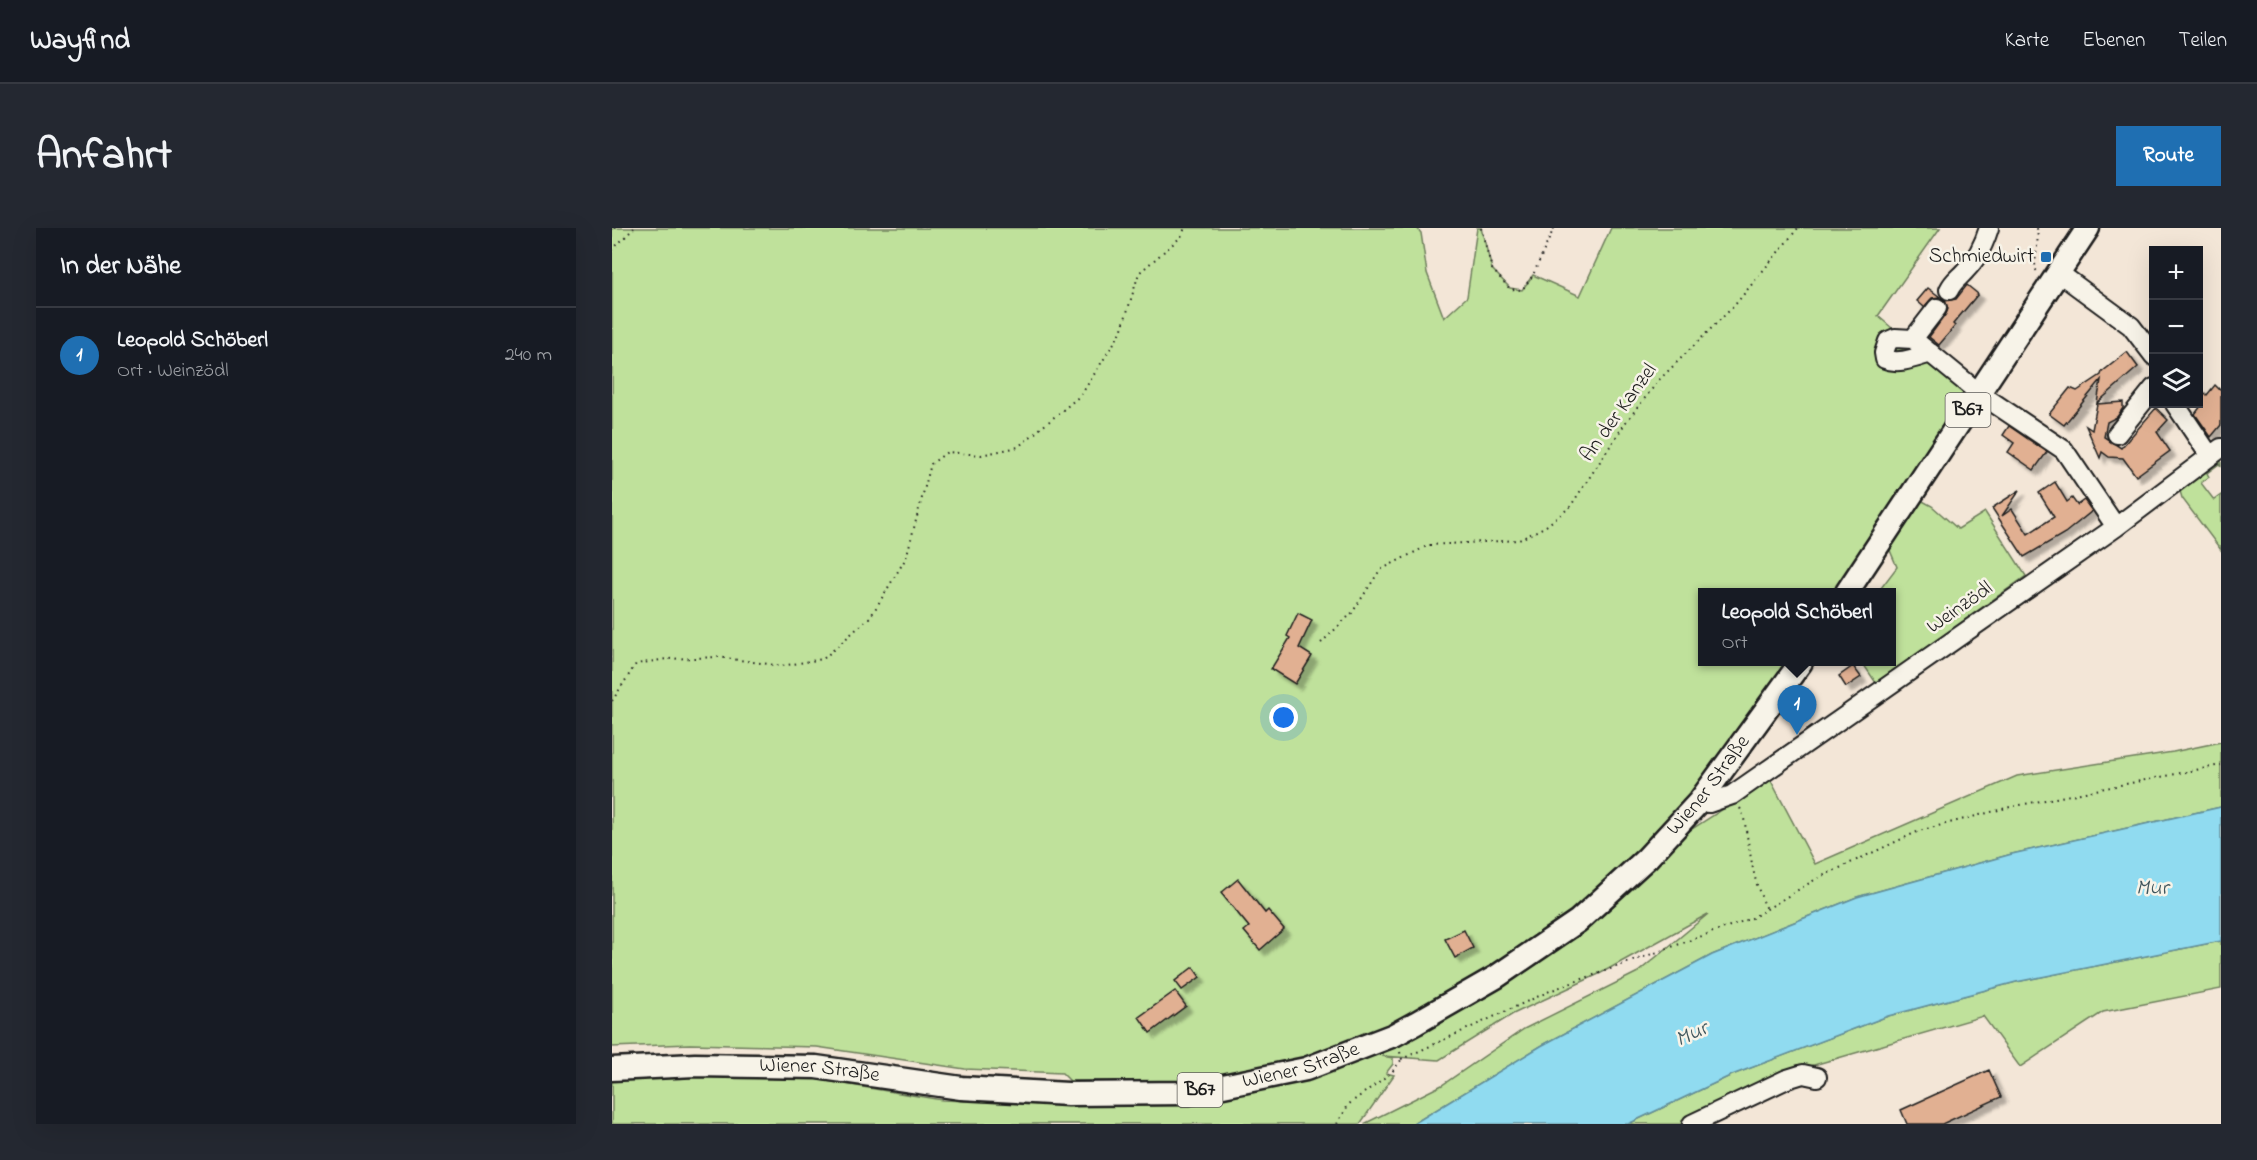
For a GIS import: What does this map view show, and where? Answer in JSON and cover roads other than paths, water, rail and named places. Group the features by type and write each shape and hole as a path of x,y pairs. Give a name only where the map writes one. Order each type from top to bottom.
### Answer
{"main road":[{"name":"B67","path":"1850,588 1979,393 2050,273 2088,228"},
{"name":"Wiener Straße","path":"612,1069 695,1065 816,1067 961,1088 1068,1094 1190,1092 1306,1069 1394,1035 1496,977 1578,921 1647,858 1700,802 1798,666"}],"street":[{"path":"1949,290 1985,244 1989,228"},
{"path":"2050,273 2131,326 2152,354"},
{"path":"1931,353 1903,360 1910,339 1937,308"},
{"path":"1910,339 1931,353 1979,393 2064,450 2116,527"},
{"path":"2117,434 2149,394"},
{"name":"Weinzödl","path":"1700,802 1709,803 1732,795 2116,527 2216,452 2178,408"},
{"path":"1692,1124 1787,1078 1803,1074 1817,1077"}],"water":[{"name":"Mur","path":"2221,807 2221,941 2016,982 1888,1016 1732,1075 1628,1124 1413,1124 1541,1046 1712,955 1857,897 2012,854"}],"place":[{"name":"Schmiedwirt","path":"2046,257"},
{"name":"Leopold Schöberl","path":"1797,735"}]}
